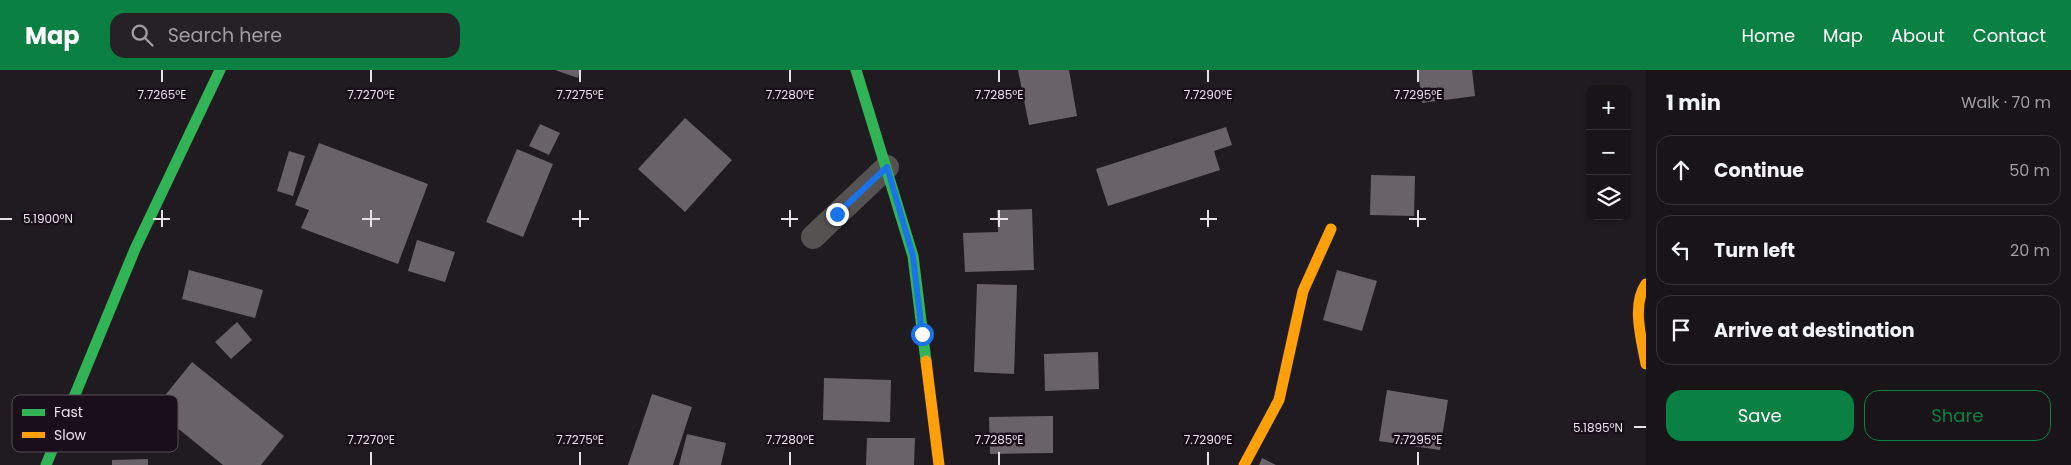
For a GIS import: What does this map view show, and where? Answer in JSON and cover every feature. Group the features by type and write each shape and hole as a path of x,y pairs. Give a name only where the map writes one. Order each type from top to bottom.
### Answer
{"street":[{"path":"75,395 135,249 220,70"},
{"path":"856,70 913,256 939,465"},
{"path":"813,237 887,167"},
{"path":"1244,465 1279,400 1302,290 1331,229"},
{"path":"1646,284 1643,286 1639,300 1646,364"},
{"path":"46,465 51,452"}],"building":[{"path":"555,70 580,70 578,78"},
{"path":"1018,70 1069,70 1077,116 1029,125"},
{"path":"1418,70 1472,70 1475,96 1422,103"},
{"path":"685,118 732,160 685,212 638,169"},
{"path":"540,124 560,133 549,155 529,146"},
{"path":"1226,127 1232,145 1214,151 1220,170 1108,206 1096,169"},
{"path":"319,143 428,184 398,264 301,228 309,210 295,205"},
{"path":"517,149 553,164 523,237 486,222"},
{"path":"289,151 305,156 293,196 277,191"},
{"path":"1371,175 1415,176 1414,216 1370,215"},
{"path":"1032,209 1034,270 965,272 963,233 998,232 997,210"},
{"path":"417,240 455,252 445,282 408,271"},
{"path":"189,270 263,290 255,318 182,299"},
{"path":"1337,270 1377,281 1362,331 1323,320"},
{"path":"977,284 1017,285 1014,374 974,372"},
{"path":"237,322 252,340 231,359 215,342"},
{"path":"1098,352 1099,389 1045,391 1044,354"},
{"path":"192,362 284,436 261,465 223,465 178,428 178,395 165,395"},
{"path":"824,378 891,380 890,422 823,420"},
{"path":"1387,390 1448,400 1440,450 1379,441"},
{"path":"652,394 692,407 673,465 628,465"},
{"path":"1053,416 1053,453 990,454 989,417"},
{"path":"687,434 726,443 721,465 679,465"},
{"path":"867,438 915,438 914,465 866,465"},
{"path":"1262,458 1276,465 1259,465"},
{"path":"148,459 148,465 112,465 112,460"}],"traffic: fast":[{"path":"75,395 135,249 220,70"},
{"path":"856,70 913,256 926,361"},
{"path":"46,465 51,452"}],"traffic: slow":[{"path":"1244,465 1279,400 1303,291 1331,229"},
{"path":"1646,284 1639,302 1638,312 1646,364"},
{"path":"926,361 939,465"}],"route":[{"path":"837,214 887,167 913,256 922,334"}]}
